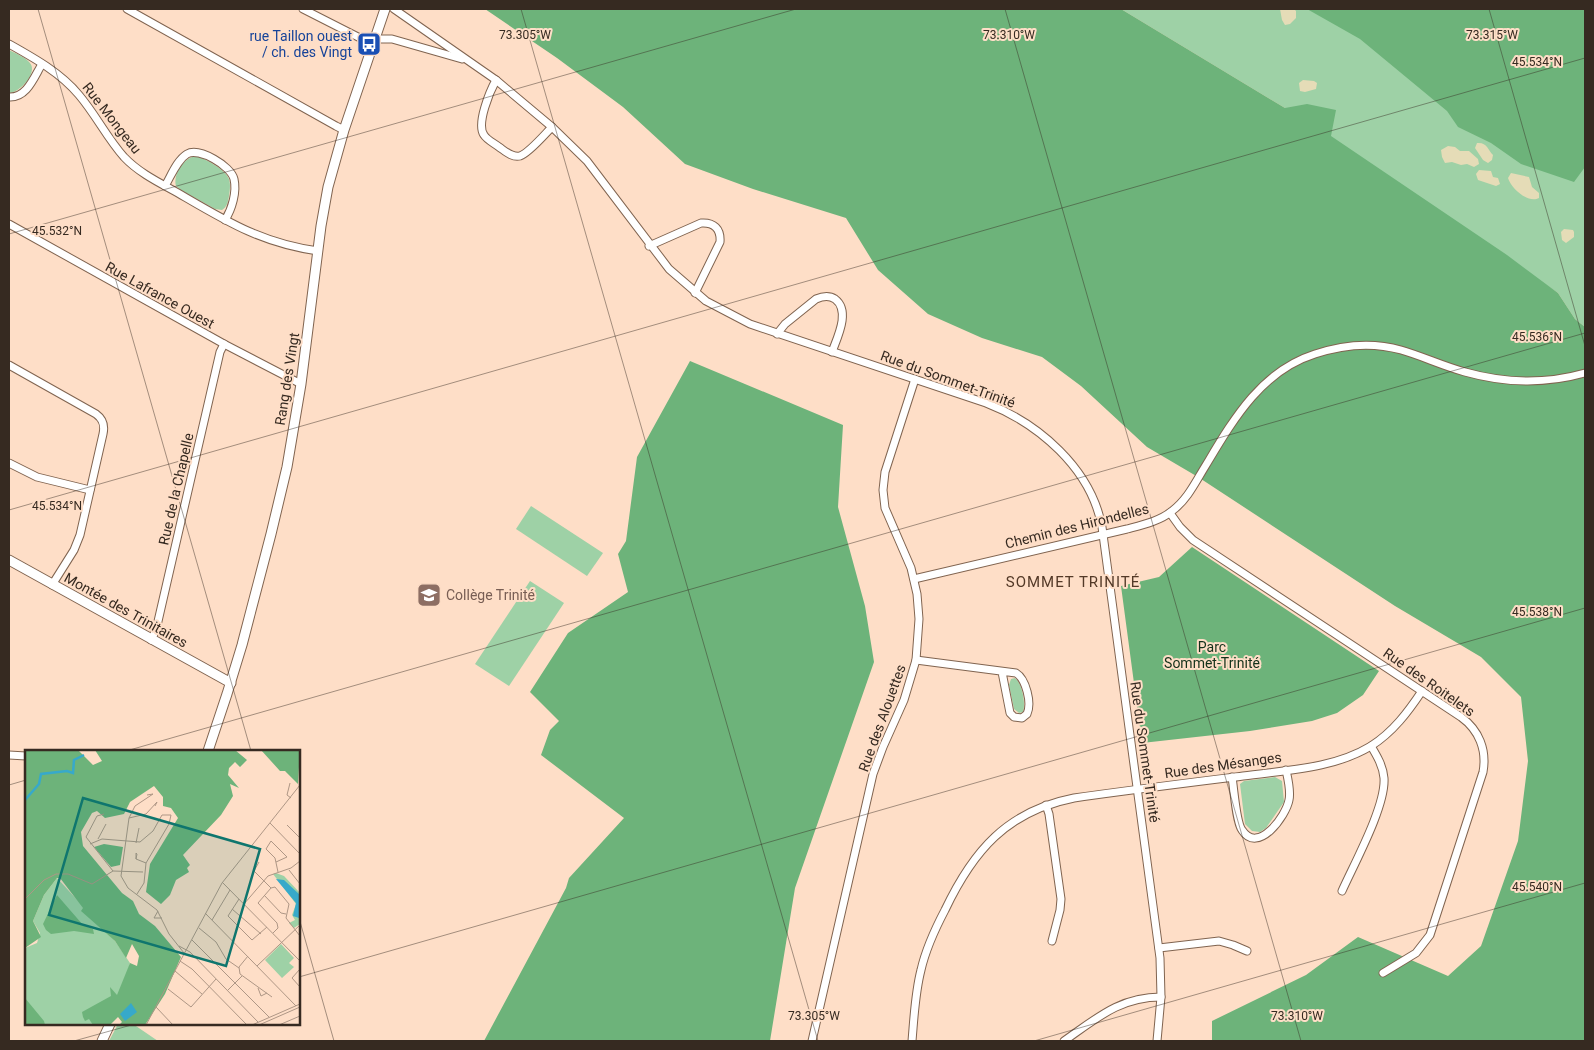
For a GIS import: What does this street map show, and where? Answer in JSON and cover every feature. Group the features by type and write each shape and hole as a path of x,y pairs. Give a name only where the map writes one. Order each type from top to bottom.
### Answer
{"street":[{"path":"127,9 344,130"},
{"name":"Rue du Sommet-Trinité","path":"304,9 362,39 392,39 450,54 474,64"},
{"name":"Rang des Vingt","path":"208,750 231,683 281,495 301,384 328,187 344,130 385,9"},
{"name":"Rue du Sommet-Trinité","path":"394,9 496,80 552,127 587,161 649,246 669,270 695,294 733,317 777,334 996,407 1015,416 1045,436 1063,454 1085,484 1099,516 1103,534 1159,948 1161,997 1157,1041"},
{"name":"Rue Mongeau","path":"9,44 42,64 73,88 128,161 165,186 257,236 274,242 318,251"},
{"path":"9,97 16,97 23,93 42,64"},
{"path":"496,80 490,92 481,124 486,138 510,154 519,156 526,153 552,127"},
{"path":"165,186 184,156 195,152 206,155 225,167 234,177 232,203 225,220"},
{"path":"649,246 701,223 709,223 716,227 720,234 720,242 695,294"},
{"name":"Rue Lafrance Ouest","path":"9,224 224,344 301,384"},
{"path":"777,334 785,324 816,298 822,296 830,297 839,303 843,313 832,352"},
{"name":"Rue de la Chapelle","path":"151,640 156,630 220,352 224,344"},
{"name":"Chemin des Hirondelles","path":"914,579 1139,526 1170,513 1188,494 1232,424 1256,392 1284,368 1314,354 1354,346 1378,346 1400,350 1453,369 1489,378 1537,381 1585,374"},
{"path":"9,365 96,414 102,419 104,424 104,432 78,540 52,585"},
{"name":"Rue des Alouettes","path":"812,1041 873,774 904,700 916,660 919,608 914,579 907,557 890,522 883,490 884,472 915,379"},
{"path":"9,463 37,477 90,490"},
{"name":"Rue des Roitelets","path":"1170,513 1180,527 1194,540 1461,717 1472,726 1480,738 1483,748 1484,767 1430,935 1416,953 1383,973"},
{"name":"Montée des Trinitaires","path":"9,560 231,683"},
{"path":"916,660 1018,674 1023,680 1029,708 1027,714 1022,718 1014,717 1009,711 1002,672"},
{"name":"Rue des Mésanges","path":"912,1041 918,982 928,945 959,881 988,842 1013,822 1046,805 1074,798 1336,762 1371,746 1397,724 1422,691"},
{"path":"1342,891 1369,834 1383,791 1384,778 1382,769 1371,746"},
{"path":"9,755 25,756"},
{"path":"1232,777 1240,828 1248,836 1260,838 1270,832 1289,803 1290,797 1286,770"},
{"path":"1046,805 1050,814 1061,899 1052,941"},
{"path":"1159,948 1219,941 1247,951"},
{"path":"1064,1041 1106,1011 1118,1005 1147,997 1161,997"},
{"path":"102,1041 110,1025"}],"green space":[{"path":"485,9 1121,9 1285,108 1307,104 1336,110 1331,136 1507,255 1558,293 1575,319 1585,327 1585,1041 1212,1041 1212,1021 1306,975 1358,937 1448,976 1481,946 1518,841 1528,761 1521,697 1481,657 1395,606 1198,477 1147,447 1081,386 1042,357 982,338 928,314 878,270 846,218 753,189 685,164 623,107 557,58"},
{"path":"1121,9 1585,9 1585,327 1575,319 1558,293 1285,108"},
{"path":"1307,9 1585,9 1585,167 1574,182 1521,164 1491,143 1458,127 1447,111 1360,39"},
{"path":"9,50 20,55 32,67 30,77 23,86 10,93"},
{"path":"195,156 222,170 230,181 229,198 222,210 215,209 176,186 175,181 180,168 187,160"},
{"path":"690,361 843,425 838,507 865,606 874,662 795,888 770,1041 484,1041 566,888 569,878 624,818 541,755 550,730 559,721 530,692 568,633 628,592 618,554 626,541 637,457"},
{"path":"531,506 603,553 587,576 516,529"},
{"name":"Parc Sommet-Trinité","path":"1192,547 1379,671 1363,695 1337,713 1312,721 1250,731 1142,743 1121,586 1159,577"},
{"path":"530,581 564,603 509,686 475,664"},
{"path":"1015,678 1020,684 1024,699 1023,712 1019,713 1014,709 1009,685 1011,679"},
{"path":"1275,777 1282,781 1284,802 1266,828 1260,832 1252,831 1245,824 1240,784 1244,781"},
{"path":"117,1025 134,1025 158,1041 109,1041"}],"sand":[{"path":"1280,9 1294,9 1296,11 1296,18 1290,24 1285,25"},
{"path":"1303,80 1317,83 1316,89 1305,92 1300,91 1299,83"},
{"path":"1477,143 1485,145 1493,155 1492,160 1488,163 1483,160 1475,148"},
{"path":"1448,146 1455,147 1460,151 1469,151 1478,159 1479,164 1474,167 1467,164 1445,163 1441,150"},
{"path":"1479,170 1491,171 1493,177 1498,178 1500,184 1496,186 1478,180 1476,174"},
{"path":"1511,173 1529,177 1532,187 1539,193 1539,198 1530,199 1520,194 1508,178"},
{"path":"1564,229 1573,230 1574,232 1574,237 1566,243 1562,240 1561,232"}],"place":[{"name":"rue Taillon ouest / ch. des Vingt","path":"369,44"},
{"name":"Collège Trinité","path":"429,595"}],"district":[{"name":"SOMMET TRINITÉ","path":"1073,582"}]}
